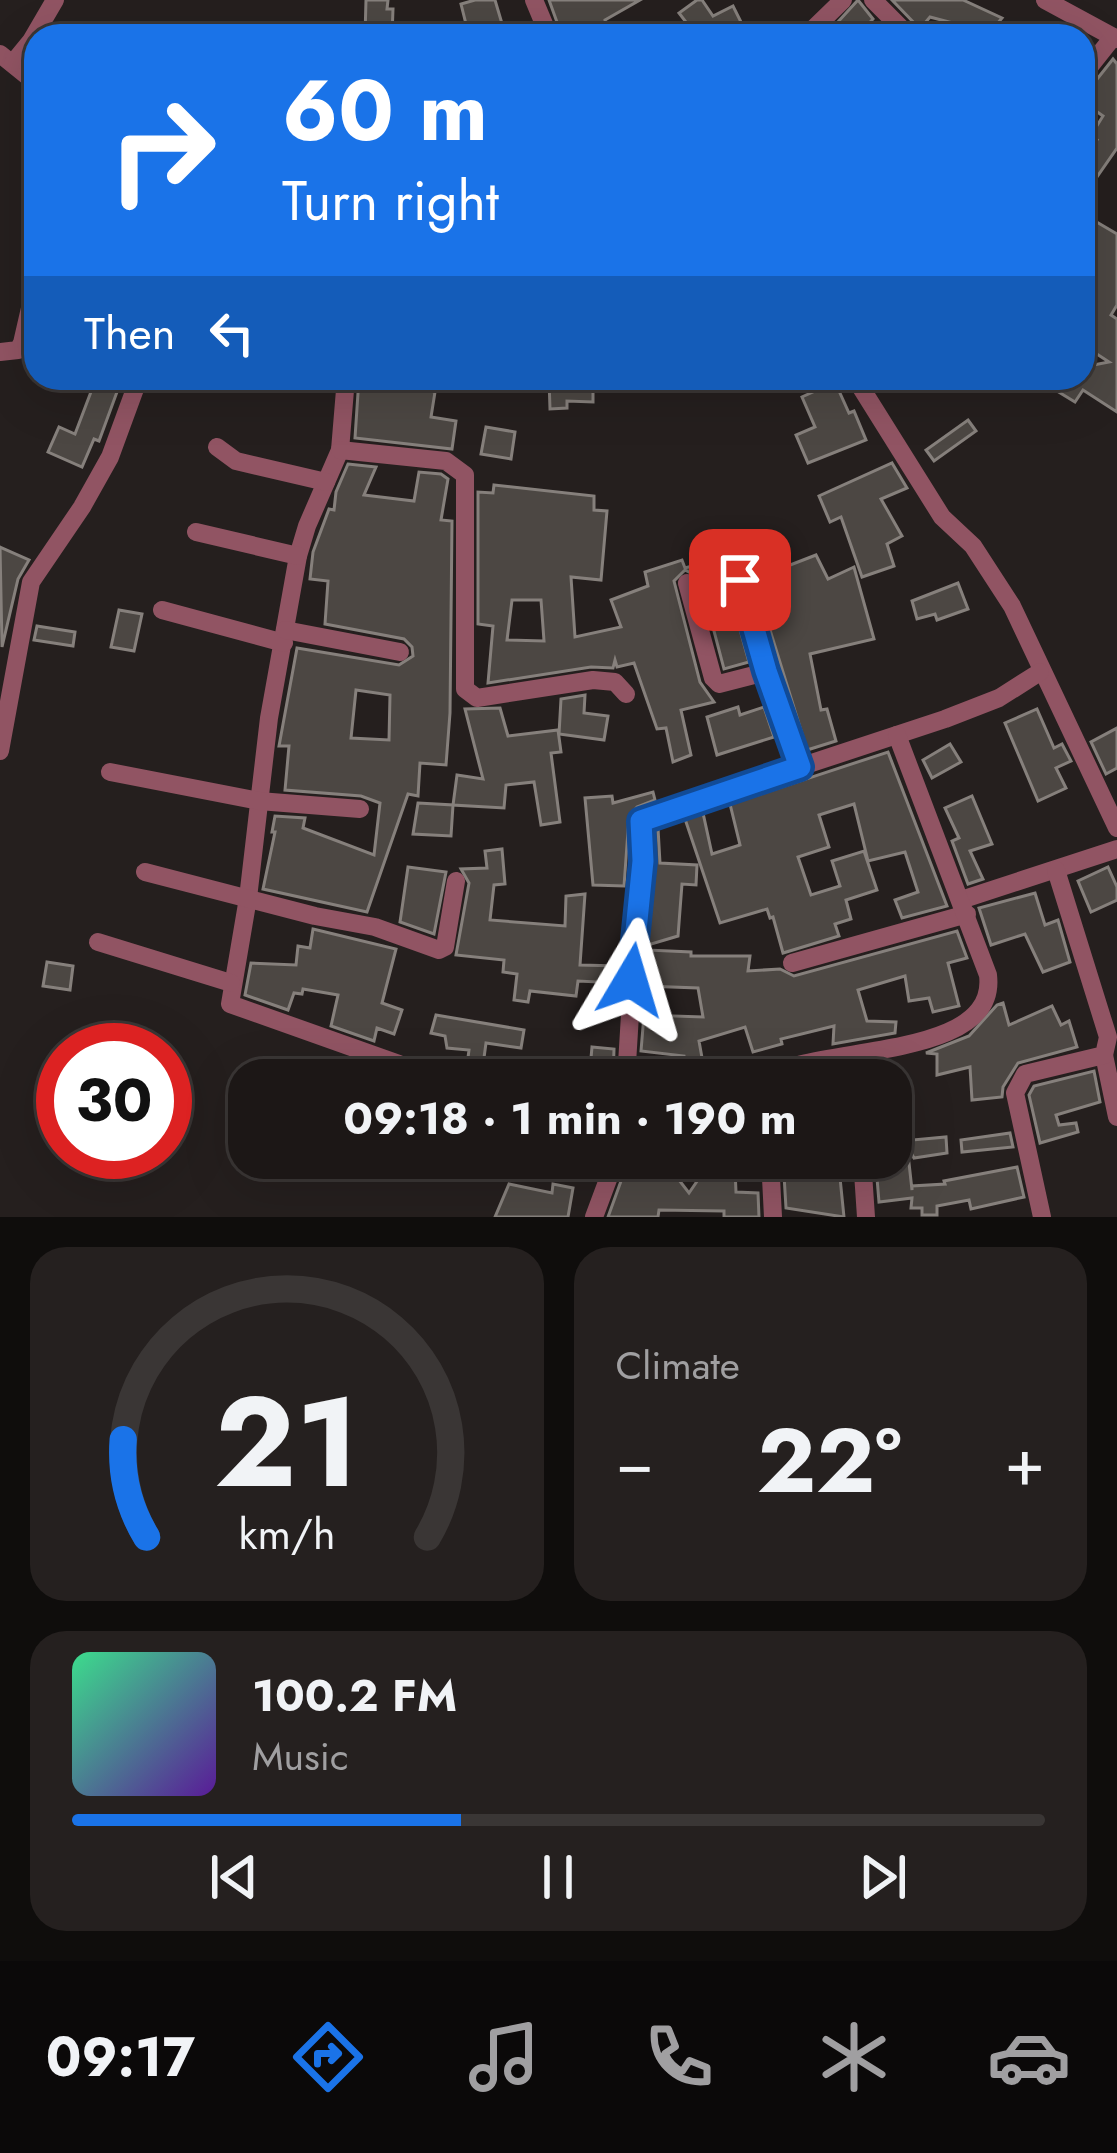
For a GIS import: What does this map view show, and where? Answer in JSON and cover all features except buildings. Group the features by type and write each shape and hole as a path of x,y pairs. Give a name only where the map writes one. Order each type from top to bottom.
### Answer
{"street":[{"path":"818,24 843,0"},
{"path":"873,0 897,24"},
{"path":"1046,0 1090,24"},
{"path":"1095,61 1115,38"},
{"path":"0,352 18,350 24,334"},
{"path":"0,751 28,588 110,457 135,390"},
{"path":"345,390 340,451 298,556 269,718 230,1004 384,1059"},
{"path":"863,390 942,517 973,546 1012,606 1117,828"},
{"path":"217,447 236,461 326,482"},
{"path":"340,451 446,461 465,475 465,689 469,694 477,698 592,680 615,682 626,694"},
{"path":"196,532 298,556"},
{"path":"740,580 800,767"},
{"path":"687,583 713,678 727,684 766,671"},
{"path":"162,610 284,636 400,652"},
{"path":"627,1059 643,861 641,821 999,698 1040,672"},
{"path":"840,1059 949,1031 982,1005 988,992 988,975 964,907 897,735"},
{"path":"110,772 259,801 360,809"},
{"path":"791,963 964,907 1117,849"},
{"path":"1056,870 1108,1037 1104,1055 1117,1117"},
{"path":"146,872 375,927 439,950 445,947 456,880"},
{"path":"98,942 231,982"},
{"path":"1042,1217 1015,1093 1018,1082 1025,1074 1104,1055"},
{"path":"594,1217 608,1179"},
{"path":"771,1179 773,1217"},
{"path":"863,1179 866,1217"}],"route":[{"path":"631,980 643,861 641,821 800,767 740,580"}]}
